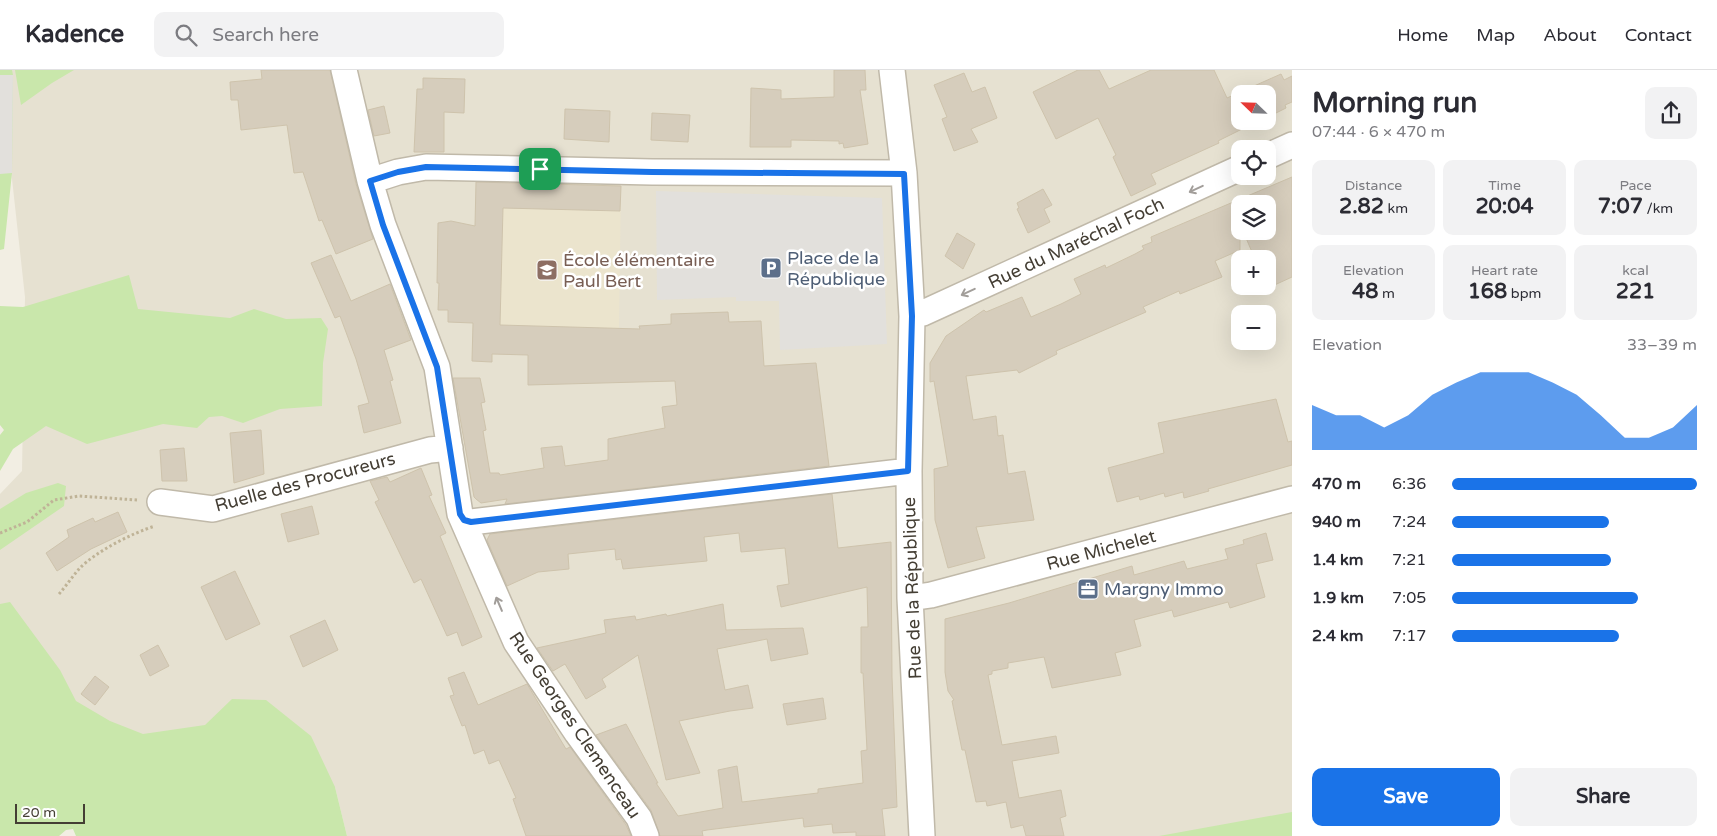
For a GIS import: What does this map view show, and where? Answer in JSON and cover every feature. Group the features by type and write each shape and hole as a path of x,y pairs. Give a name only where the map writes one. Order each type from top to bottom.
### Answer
{"street":[{"name":"Rue Georges Clemenceau","path":"344,70 370,181 383,225 437,367 460,514 516,642 577,733 639,818 646,836"},
{"name":"Rue de la République","path":"892,70 904,174 912,316 908,471 910,598 922,836"},
{"path":"1276,152 1292,145"},
{"path":"370,181 398,172 426,167 652,172 904,174"},
{"name":"Rue du Maréchal Foch","path":"912,316 1231,172"},
{"name":"Ruelle des Procureurs","path":"159,514 213,509 430,450 450,448"},
{"path":"464,520 471,522 908,471"},
{"name":"Rue Michelet","path":"910,598 931,595 1292,499"}],"path":[{"path":"0,533 27,522 54,500 79,496 159,514"},
{"path":"60,594 80,568 96,556 142,530 159,514"}],"shaded area":[{"path":"0,70 1292,70 1292,836 347,836 335,787 90,831 0,688 0,494 22,471 25,297"},
{"path":"0,75 13,75 12,173 0,174"},
{"name":"École élémentaire Paul Bert","path":"476,181 621,183 619,328 627,328 627,347 606,356 493,354 492,362 481,361 473,353"},
{"name":"Place de la République","path":"656,191 882,198 887,344 780,350 779,301 736,301 736,297 657,300"}],"green space":[{"path":"0,70 12,70 13,75 12,173 4,249 0,250"},
{"path":"15,70 74,70 21,105"},
{"path":"129,275 138,309 230,318 254,309 286,319 321,318 328,329 323,363 322,406 280,409 243,423 222,416 209,417 197,428 163,424 87,444 46,426 13,449 0,471 0,435 4,430 0,425 0,306 23,307"},
{"path":"58,483 66,486 64,506 0,550 0,509 26,493"},
{"path":"10,602 60,670 76,701 110,721 143,734 205,725 232,699 266,700 311,736 335,787 347,836 76,836 73,829 66,830 59,836 0,836 0,604"},
{"path":"1292,812 1292,836 1159,836"}],"building":[{"path":"261,70 330,70 356,184 373,239 336,254 322,220 319,221 303,172 294,173 287,125 241,130 238,100 231,100 230,82 262,79"},
{"path":"834,70 865,70 866,90 860,90 868,144 844,148 843,143 839,144 839,141 791,140 791,147 750,147 751,88 781,90 781,99 834,97"},
{"path":"1078,70 1099,70 1109,89 1151,70 1214,70 1227,98 1231,96 1231,130 1240,130 1218,141 1219,143 1151,174 1156,184 1131,196 1113,157 1116,155 1098,118 1056,139 1033,92"},
{"path":"964,73 972,92 985,87 997,118 971,129 978,142 954,151 942,119 947,117 934,85"},
{"path":"1281,74 1284,80 1292,76 1292,102 1285,105 1286,108 1276,113 1276,85 1256,85"},
{"path":"423,78 465,79 464,113 444,112 444,152 414,152 417,89 423,89"},
{"path":"384,106 390,133 374,136 368,110"},
{"path":"565,109 610,111 609,142 564,139"},
{"path":"652,113 690,115 688,142 651,140"},
{"path":"1292,177 1292,277 1276,284 1276,250 1251,250 1247,240 1276,240 1276,195 1250,195"},
{"path":"476,182 621,186 620,211 503,208 500,325 640,329 639,326 671,324 671,314 728,312 729,322 761,321 764,366 816,363 829,466 505,504 507,499 481,503 476,499 474,497 453,378 480,378 485,402 481,403 486,430 483,431 490,473 499,473 500,475 544,468 541,448 562,446 565,466 608,460 608,439 665,428 662,407 677,405 675,381 528,385 528,355 492,354 492,362 472,361 473,323 448,322 448,310 438,310 438,223 451,221 475,226"},
{"path":"1043,189 1052,205 1044,209 1050,222 1028,233 1017,209 1019,208 1017,203"},
{"path":"1231,203 1231,240 1240,240 1240,250 1231,250 1231,254 1215,261 1222,277 1180,294 1179,291 1143,307 1146,312 1056,351 1057,354 1019,373 1017,370 966,376 973,420 996,416 998,436 1003,435 1008,474 1025,471 1034,520 976,527 985,558 948,568 935,520 934,469 948,466 934,381 930,382 930,363 946,336 984,310 986,312 1022,297 1031,317 1061,304 1081,294 1074,279 1105,265 1106,268 1135,254 1144,249 1142,246 1152,242 1151,237"},
{"path":"957,233 975,244 963,269 945,256"},
{"path":"331,255 351,301 390,284 411,340 384,350 393,380 390,381 401,423 364,433 358,406 369,403 356,359 340,316 335,318 311,263"},
{"path":"1276,399 1288,442 1292,441 1292,465 1208,489 1209,491 1184,498 1183,492 1165,497 1164,493 1140,500 1139,496 1117,502 1108,468 1164,453 1158,423"},
{"path":"261,430 264,474 234,483 230,433"},
{"path":"184,448 187,481 162,481 160,450"},
{"path":"421,468 432,495 429,496 446,533 440,536 482,637 462,646 457,632 447,636 421,579 414,583 375,502 379,500 370,481 387,477 390,482"},
{"path":"832,494 838,548 891,542 892,677 897,807 882,809 885,836 856,836 856,832 833,833 832,824 804,827 803,818 707,830 702,831 703,836 660,836 651,810 596,735 626,724 658,783 656,783 678,816 723,808 718,770 737,766 742,802 818,793 818,789 863,783 861,751 867,750 863,673 861,673 861,627 868,627 867,587 781,607 777,586 789,584 785,548 741,552 739,533 704,537 707,561 623,569 621,559 616,560 615,549 568,554 569,569 538,572 507,586 487,540 490,534"},
{"path":"312,506 319,534 288,542 281,514"},
{"path":"118,512 127,532 91,549 57,571 46,553 69,537 67,530 93,518 95,522"},
{"path":"1266,533 1273,560 1256,564 1265,597 1230,608 1228,602 1174,617 1172,610 1134,620 1141,646 1115,653 1121,675 1052,688 1044,657 1008,663 1008,668 992,671 992,674 988,675 1002,745 1056,736 1059,753 1012,761 1019,798 1061,790 1066,816 1060,818 1064,836 1026,836 1023,825 1011,828 1006,802 987,806 986,801 976,802 965,750 962,750 952,701 954,700 948,691 945,672 945,619 1009,603 1132,566 1134,575 1184,561 1187,569 1228,559 1225,549 1244,544 1243,540"},
{"path":"235,571 260,624 226,640 201,587"},
{"path":"723,604 726,630 803,628 808,654 771,661 767,639 717,649 725,690 748,685 753,708 679,721 700,773 666,780 638,655 602,679 606,687 586,699 565,664 553,671 537,648 606,633 604,620 635,616 636,620 666,614 667,616"},
{"path":"325,620 338,650 303,667 290,636"},
{"path":"158,645 169,666 150,676 140,655"},
{"path":"464,672 478,705 527,684 566,749 570,747 626,825 631,836 526,836 513,799 516,798 499,760 489,764 484,750 474,754 465,725 462,726 450,696 454,695 448,678"},
{"path":"95,676 109,687 95,705 81,694"},
{"path":"823,698 826,719 787,725 783,704"}],"place":[{"name":"Place de la République","path":"771,268"},
{"name":"École élémentaire Paul Bert","path":"547,270"},
{"name":"Margny Immo","path":"1088,589"}],"route":[{"path":"426,167 540,169 904,174 912,316 908,471 471,522 464,520 460,514 437,367 383,225 370,181 398,172 426,167"}]}
